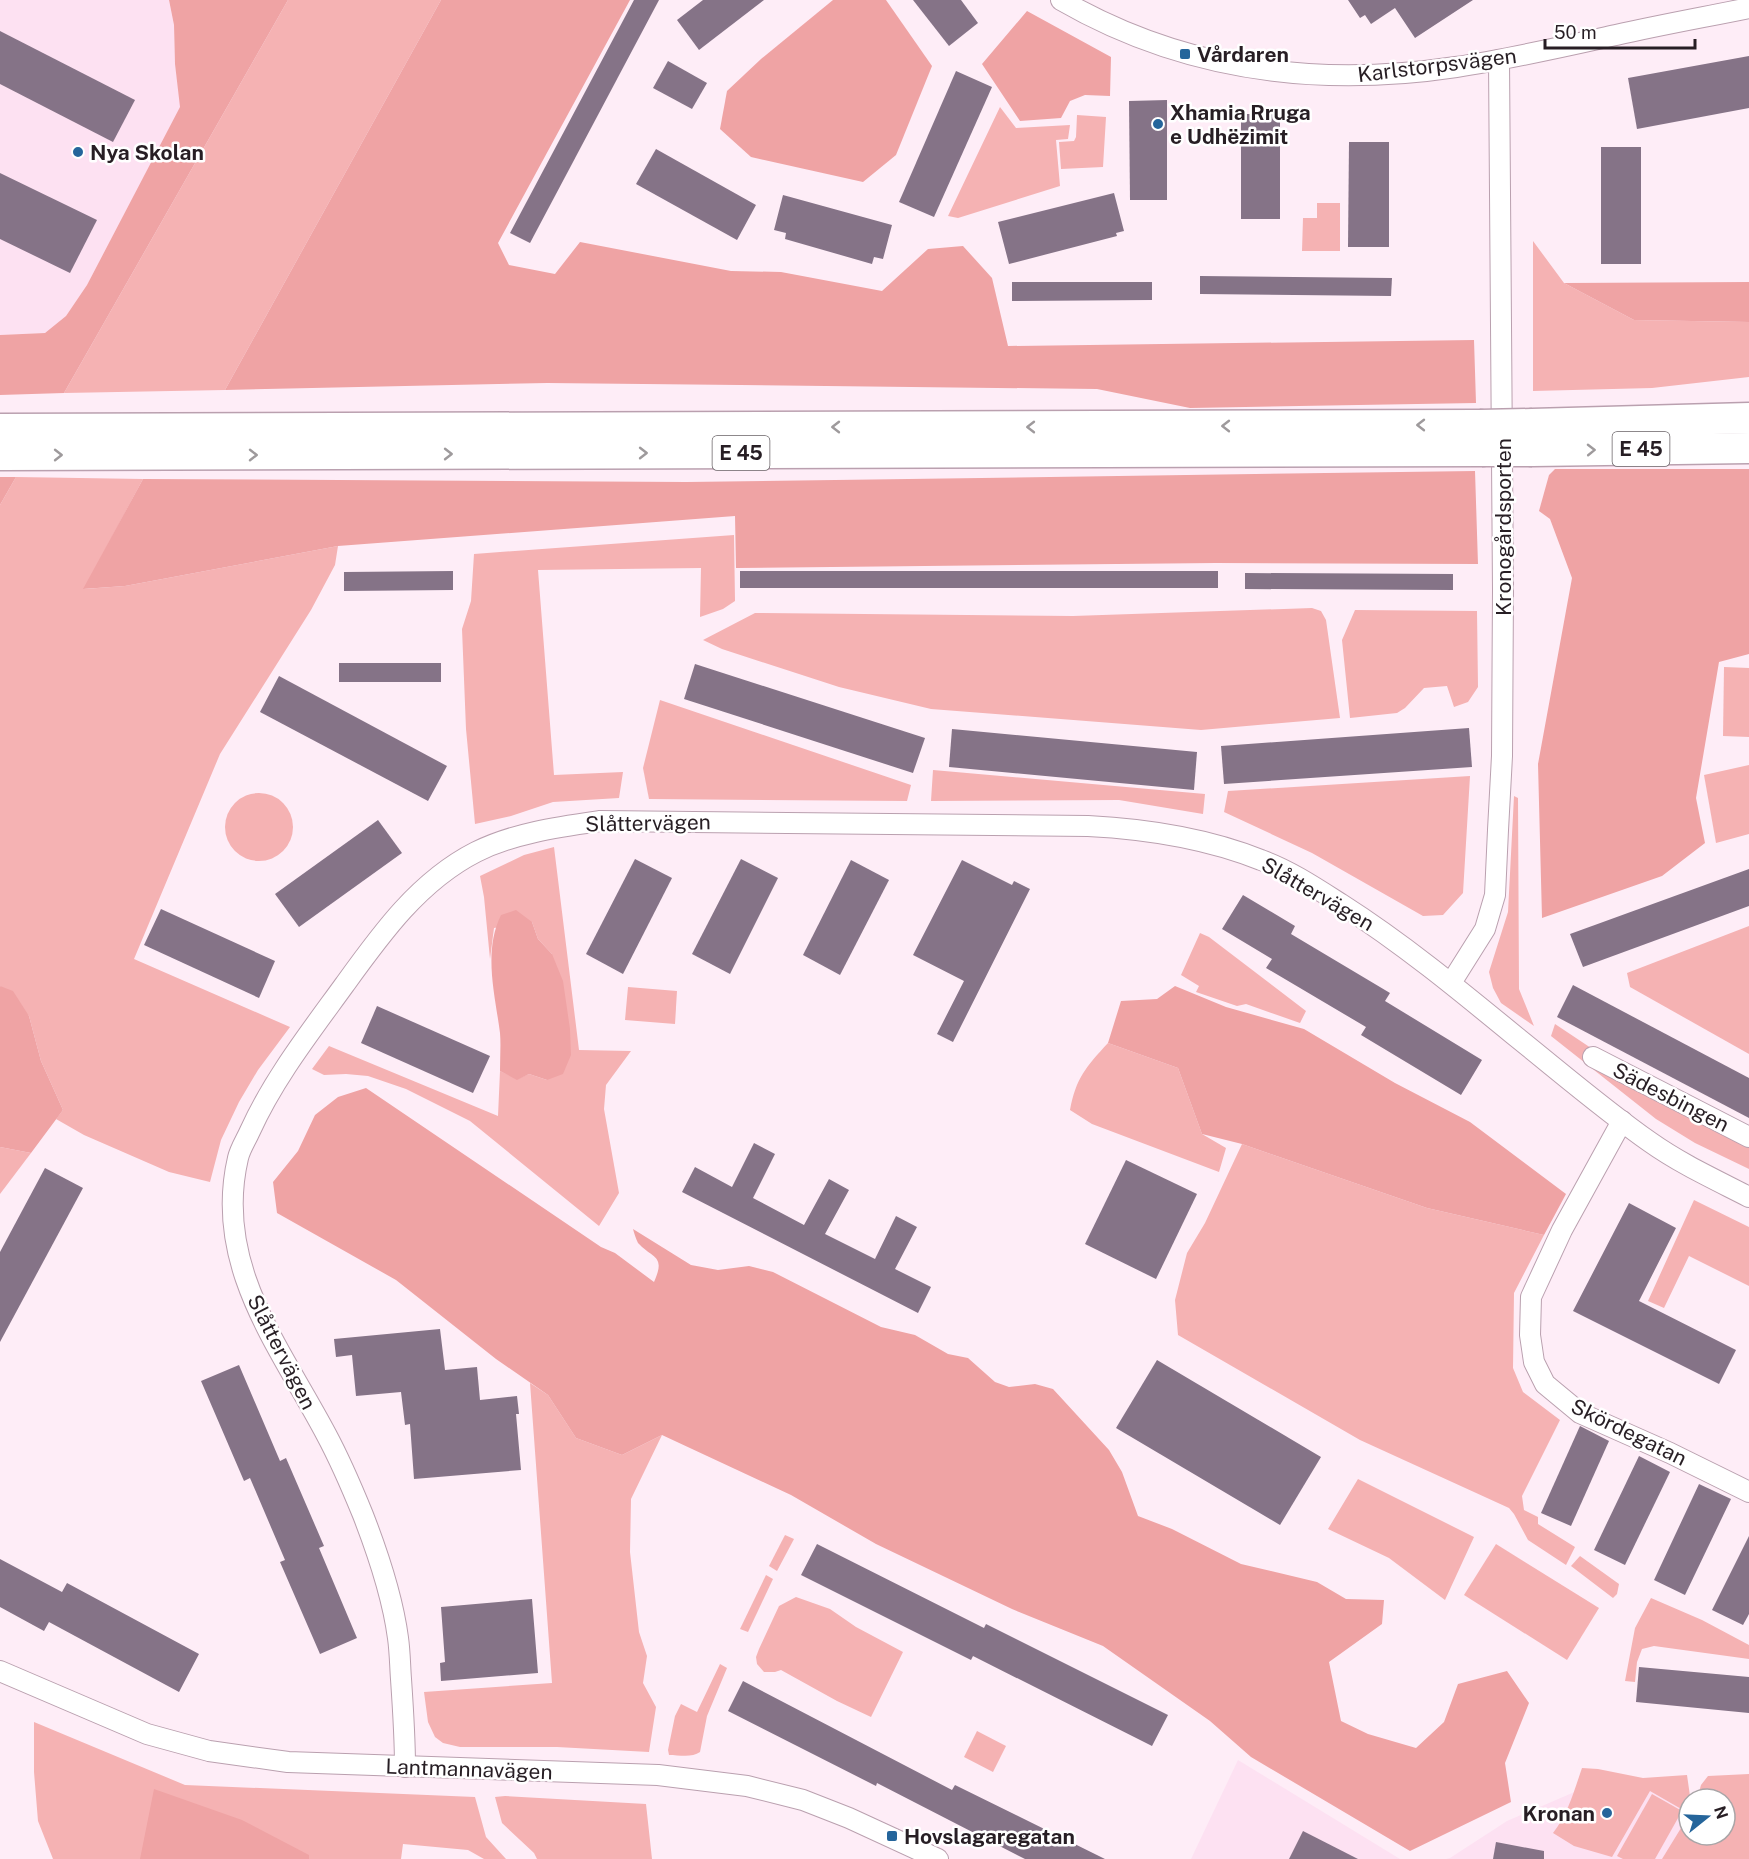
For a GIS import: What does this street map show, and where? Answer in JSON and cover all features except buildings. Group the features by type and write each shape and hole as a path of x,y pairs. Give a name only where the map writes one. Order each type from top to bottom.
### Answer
{"highway":[{"name":"E 45","path":"1532,438 1749,418"},
{"name":"E 45","path":"0,429 1532,438 1749,448"},
{"name":"E 45","path":"0,455 1481,438"}],"street":[{"name":"Karlstorpsvägen","path":"1061,0 1094,19 1140,39 1196,57 1294,73 1350,75 1400,73 1499,60 1749,8"},
{"name":"Kronogårdsporten","path":"1451,983 1485,929 1495,895 1502,756 1503,602 1499,60"},
{"name":"Slåttervägen","path":"405,1767 398,1638 384,1579 363,1515 327,1435 267,1332 254,1302 238,1260 233,1214 234,1194 238,1156 262,1103 387,926 418,894 444,873 475,853 511,838 600,821 1077,825 1132,828 1180,836 1262,860 1318,889 1373,924 1451,983 1622,1121 1682,1162 1749,1197"},
{"name":"Sädesbingen","path":"1593,1057 1749,1137"},
{"name":"Skördegatan","path":"1622,1121 1562,1230 1531,1297 1530,1335 1534,1362 1545,1384 1580,1413 1670,1453 1749,1492"},
{"name":"Lantmannavägen","path":"0,1671 147,1734 209,1751 288,1762 658,1775 747,1786 803,1800 840,1814 938,1859"}],"shaded area":[{"name":"Nya Skolan","path":"0,0 169,0 174,25 175,64 181,106 87,285 66,316 45,333 0,335"},
{"path":"169,0 288,0 64,393 0,395 0,335 45,333 66,316 87,285 180,107 175,64 174,25"},
{"path":"288,0 441,0 225,390 64,393"},
{"path":"441,0 630,0 498,243 509,265 555,274 580,242 731,271 781,272 882,291 928,249 963,246 992,278 1008,346 1474,340 1476,403 1190,408 1097,389 547,383 225,390"},
{"path":"833,0 886,0 932,66 896,155 863,182 751,157 720,129 727,91 761,59"},
{"path":"1027,11 1111,57 1110,96 1085,95 1070,101 1061,118 1020,121 982,64"},
{"path":"1000,107 1016,128 1070,125 1068,139 1056,140 1060,186 958,218 948,216"},
{"path":"1077,115 1106,117 1103,167 1061,169 1059,142 1074,141"},
{"path":"1317,203 1340,203 1340,251 1302,251 1303,218 1317,218"},
{"path":"1533,241 1564,283 1634,320 1749,322 1749,377 1652,388 1533,391"},
{"path":"1749,282 1749,322 1634,320 1564,283"},
{"path":"1555,469 1749,469 1749,654 1719,662 1696,798 1705,843 1662,876 1542,918 1538,764 1572,578 1550,519 1539,511 1549,475"},
{"path":"1475,471 1478,564 1216,563 736,568 735,516 338,546 125,586 83,589 143,479 687,482"},
{"path":"0,477 16,477 0,505"},
{"path":"16,477 143,479 84,589 125,586 338,546 335,565 311,610 220,754 134,959 290,1027 258,1070 239,1102 221,1140 210,1182 169,1172 84,1135 56,1119 63,1110 41,1061 29,1016 0,986 0,505"},
{"path":"734,535 735,601 723,609 700,617 701,568 538,570 554,775 623,772 619,798 553,802 511,816 475,824 466,729 462,629 471,601 474,554"},
{"path":"1312,608 1321,611 1326,620 1340,718 1201,730 931,709 839,687 722,649 703,640 755,613 1073,616"},
{"path":"1355,610 1477,611 1478,687 1468,702 1454,707 1447,686 1424,688 1397,713 1350,718 1342,640"},
{"path":"1724,667 1749,668 1749,737 1723,736"},
{"path":"660,700 911,785 907,801 649,799 643,768"},
{"path":"1749,765 1749,834 1716,843 1704,775"},
{"path":"933,770 1205,794 1203,814 1119,800 931,801"},
{"path":"1470,776 1463,893 1443,915 1423,916 1312,853 1224,812 1228,791"},
{"path":"259,793 272,796 283,803 290,814 293,827 290,840 283,851 272,858 259,861 246,858 235,851 228,840 225,827 228,814 235,803 246,796"},
{"path":"1514,796 1518,798 1519,989 1534,1026 1501,1003 1493,988 1489,972 1508,912"},
{"path":"554,847 579,1050 631,1051 606,1085 604,1109 619,1193 599,1226 470,1121 406,1089 368,1076 324,1075 312,1069 329,1046 498,1116 500,1071 517,1079 529,1074 547,1080 552,954 538,939 532,922 494,928 490,959 480,876 524,855"},
{"path":"516,910 532,922 538,939 552,954 563,981 570,1029 571,1055 563,1074 547,1080 529,1074 517,1080 500,1071 500,1033 491,958 501,915"},
{"path":"1749,926 1749,1054 1630,987 1627,973"},
{"path":"1200,933 1209,937 1306,1011 1300,1023 1246,1004 1237,1006 1196,992 1199,986 1181,975"},
{"path":"0,986 13,991 29,1016 41,1061 63,1110 31,1153 0,1147"},
{"path":"1175,986 1226,1007 1304,1029 1395,1083 1470,1122 1566,1194 1544,1235 1427,1208 1242,1144 1202,1134 1178,1068 1108,1043 1121,1001 1157,999"},
{"path":"628,987 677,991 675,1024 625,1020"},
{"path":"1555,1024 1684,1110 1749,1144 1749,1169 1695,1143 1656,1119 1551,1036"},
{"path":"1108,1043 1178,1068 1202,1134 1226,1148 1219,1172 1092,1124 1070,1110 1079,1081"},
{"path":"366,1088 601,1247 615,1253 654,1282 659,1267 658,1262 638,1243 633,1229 691,1265 718,1270 749,1266 773,1272 881,1327 915,1335 948,1354 968,1358 995,1382 1009,1387 1035,1384 1053,1389 1109,1450 1122,1472 1138,1516 1172,1529 1241,1564 1317,1582 1346,1599 1384,1600 1382,1624 1329,1662 1341,1721 1368,1734 1416,1748 1444,1722 1458,1684 1507,1671 1529,1703 1505,1763 1511,1802 1410,1851 1251,1757 1210,1721 1103,1646 1012,1609 876,1544 791,1495 662,1435 622,1455 576,1438 548,1395 496,1359 396,1280 277,1213 273,1182 298,1151 315,1115 338,1097"},
{"path":"1242,1144 1427,1208 1544,1235 1514,1293 1513,1368 1523,1392 1560,1420 1522,1496 1524,1510 1538,1517 1538,1524 1575,1547 1566,1565 1528,1540 1509,1508 1360,1440 1178,1335 1175,1300 1187,1253 1205,1223"},
{"path":"0,1147 31,1153 0,1194"},
{"path":"1694,1200 1749,1227 1749,1286 1689,1256 1664,1308 1648,1301"},
{"path":"530,1383 548,1395 576,1438 622,1455 662,1435 631,1499 630,1552 639,1632 647,1656 643,1683 656,1707 649,1752 557,1747 460,1747 443,1743 435,1737 428,1722 424,1692 552,1683"},
{"path":"1358,1479 1474,1537 1445,1600 1389,1558 1328,1529"},
{"path":"785,1535 794,1539 777,1571 769,1566"},
{"path":"1496,1544 1599,1608 1567,1660 1464,1595"},
{"path":"1580,1556 1619,1584 1617,1594 1613,1598 1571,1566"},
{"path":"766,1575 773,1579 748,1632 740,1629"},
{"path":"796,1597 830,1609 856,1627 903,1652 871,1717 781,1670 764,1672 757,1664 756,1657 759,1649 779,1606"},
{"path":"1651,1598 1702,1620 1749,1645 1749,1659 1654,1646 1642,1649 1637,1662 1635,1682 1625,1681 1635,1628"},
{"path":"720,1664 727,1668 707,1716 700,1752 689,1756 669,1755 675,1716 681,1704 697,1712"},
{"path":"34,1722 185,1785 475,1797 486,1837 506,1859 484,1859 468,1850 403,1844 401,1859 53,1859 38,1821 34,1772"},
{"path":"977,1731 1006,1746 993,1772 964,1757"},
{"path":"1238,1760 1400,1859 1191,1859"},
{"path":"1582,1768 1643,1778 1687,1775 1689,1787 1677,1787 1677,1807 1650,1791 1612,1857 1574,1846 1553,1833 1567,1810"},
{"path":"1749,1774 1749,1859 1662,1859 1677,1835 1677,1847 1737,1847 1737,1787 1700,1787 1708,1776"},
{"name":"Kronan","path":"1600,1781 1677,1794 1677,1847 1737,1847 1749,1859 1446,1859 1507,1821"},
{"path":"154,1789 242,1820 309,1855 309,1859 140,1859"},
{"path":"1652,1794 1677,1808 1677,1820 1655,1859 1623,1859 1617,1856"},
{"path":"495,1797 646,1804 652,1859 537,1859 534,1853 502,1823"}],"place":[{"name":"Vårdaren","path":"1185,54"},
{"name":"Xhamia Rruga e Udhëzimit","path":"1158,124"},
{"name":"Nya Skolan","path":"78,152"},
{"name":"Kronan","path":"1607,1813"},
{"name":"Hovslagaregatan","path":"892,1836"}]}
